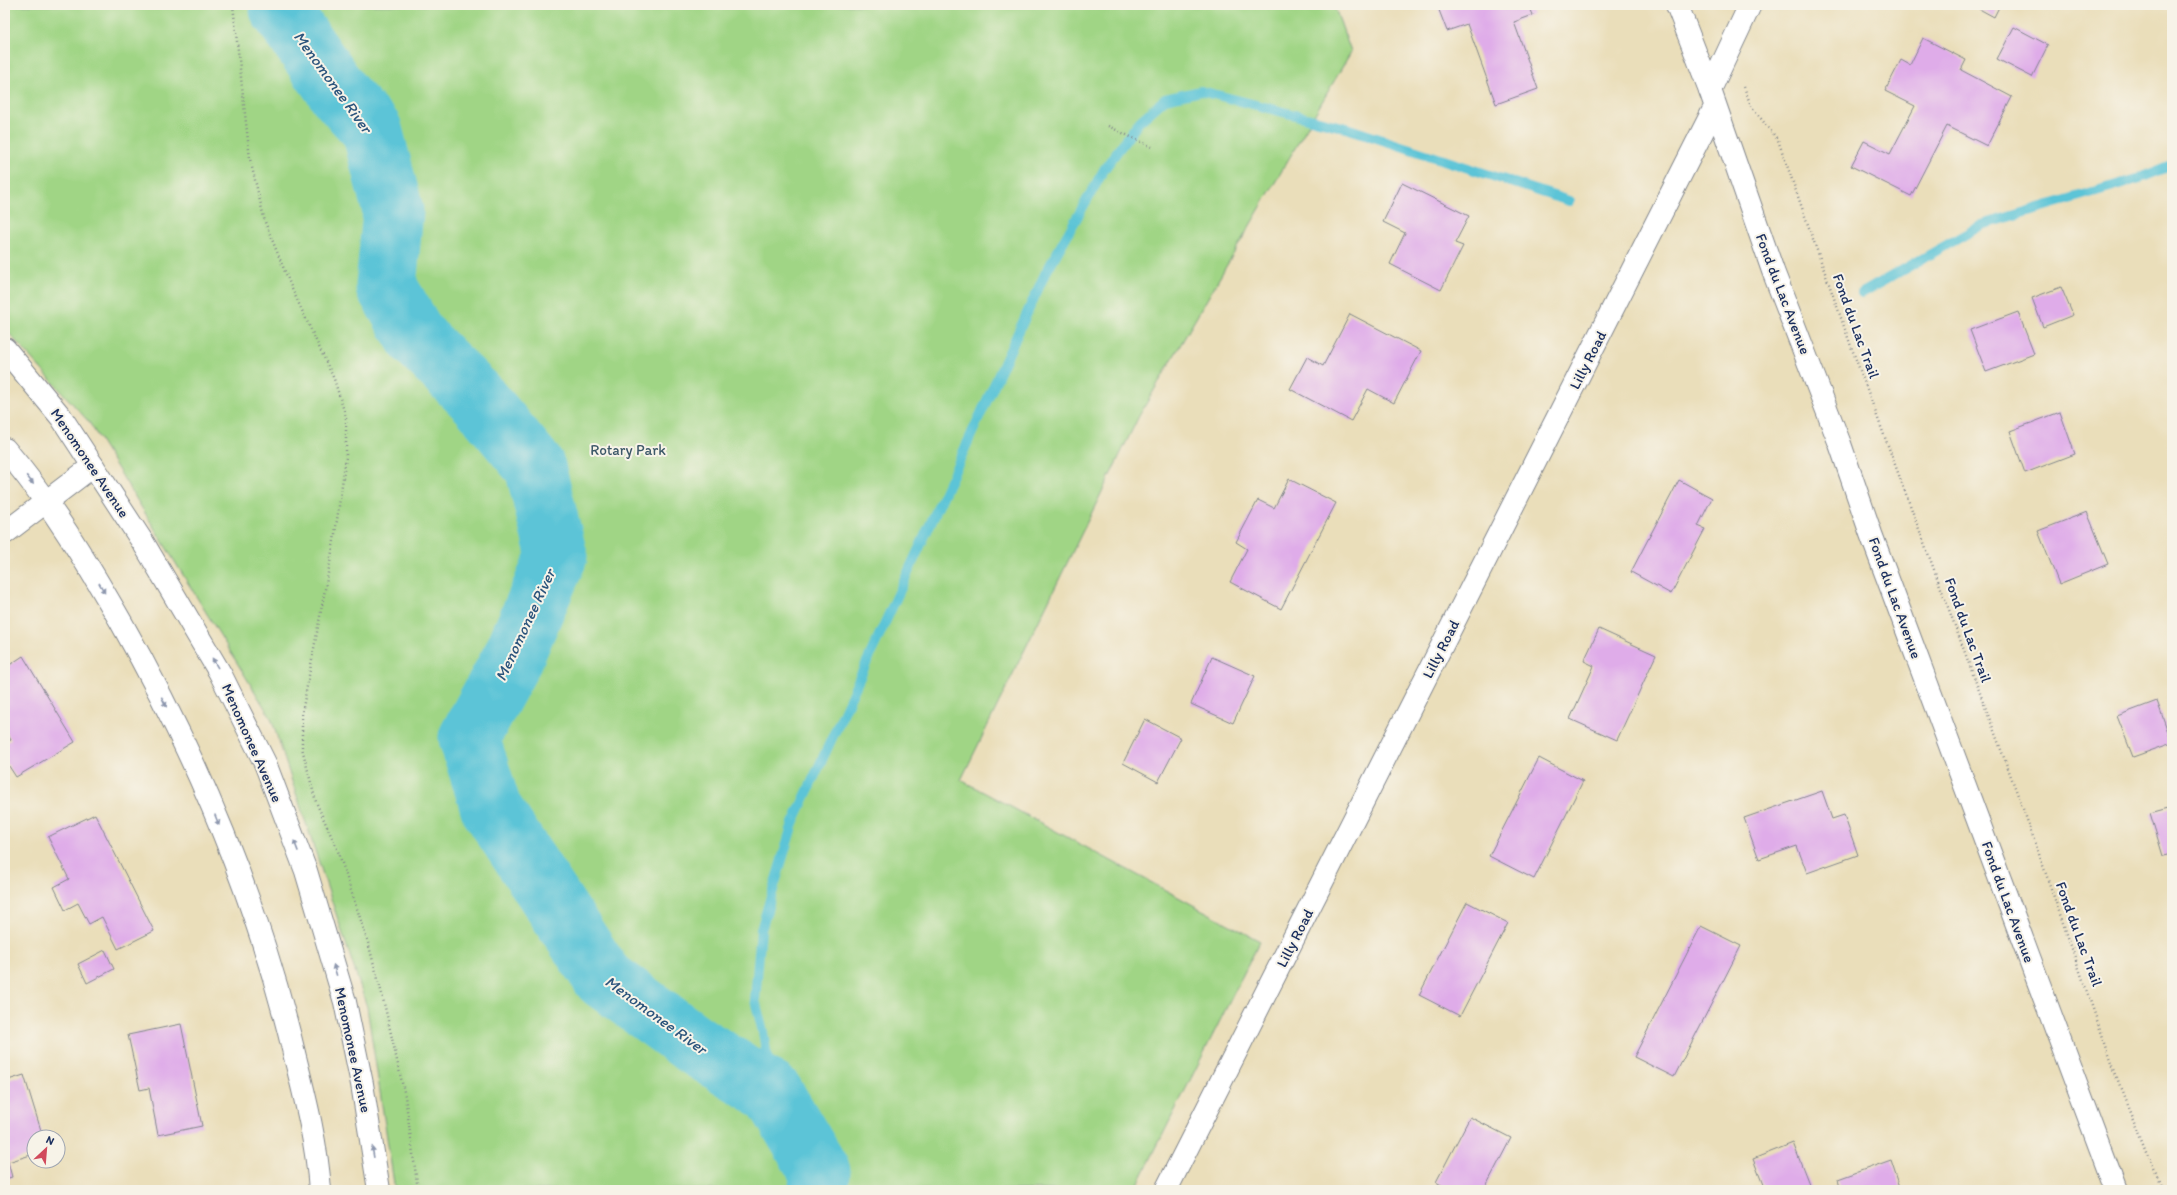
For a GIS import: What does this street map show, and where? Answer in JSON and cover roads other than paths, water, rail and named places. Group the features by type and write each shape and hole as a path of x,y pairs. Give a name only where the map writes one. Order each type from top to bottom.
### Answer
{"street":[{"name":"Fond du Lac Avenue","path":"1677,5 1713,99 1773,271 1840,444 1871,534 2116,1190"},
{"name":"Lilly Road","path":"1166,1190 1713,99 1750,5"},
{"name":"Menomonee Avenue","path":"5,349 61,417 144,544 220,673 265,763 306,871 345,1002 362,1084 379,1190"},
{"path":"5,449 47,500 83,554 150,673 196,768 248,897 284,1009 306,1104 320,1190"},
{"path":"5,533 93,466"}],"waterway":[{"name":"Menomonee River","path":"281,5 280,9 340,95 372,130 393,211 386,286 416,337 479,400 535,467 557,556 514,655 469,738 491,808 603,978 695,1045 773,1093 820,1172 819,1190"},
{"path":"773,1093 763,1032 755,1000 761,930 793,823 1045,274 1105,168 1139,122 1165,99 1201,91 1346,128 1569,201"},
{"path":"1862,293 1982,225 2140,178 2172,165"}],"park label":[{"name":"Rotary Park","path":"628,450"}]}
